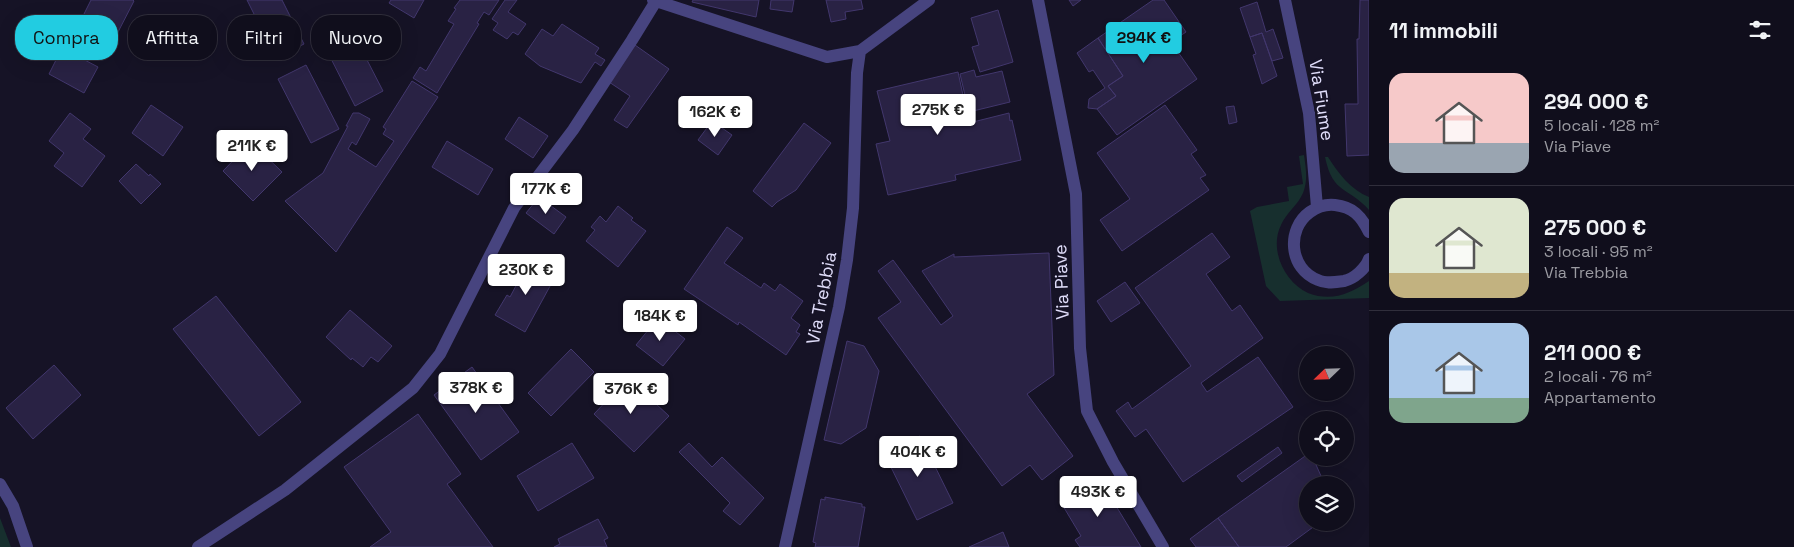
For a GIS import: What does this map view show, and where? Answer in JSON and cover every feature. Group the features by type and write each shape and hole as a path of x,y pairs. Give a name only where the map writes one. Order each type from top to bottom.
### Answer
{"street":[{"path":"198,547 285,490 413,388 440,354 514,208 573,130 632,40 654,0 828,57 860,51 930,0"},
{"name":"Via Piave","path":"1038,0 1076,194 1080,348 1087,412 1113,462 1163,547"},
{"name":"Via Fiume","path":"1285,0 1309,113 1318,207"},
{"name":"Via Trebbia","path":"785,547 847,260 853,208 857,73 860,51"},
{"path":"1369,232 1362,218 1347,207 1333,204 1318,207 1303,217 1296,229 1293,244 1296,259 1306,273 1326,282 1333,283 1348,280 1360,272 1369,259"},
{"path":"0,484 13,506 27,547"}],"green space":[{"path":"1304,155 1306,170 1305,188 1283,221 1278,234 1278,254 1281,264 1292,281 1308,293 1316,296 1332,297 1355,290 1369,281 1369,298 1280,301 1266,286 1250,211 1257,207 1289,201 1287,187 1303,184 1299,156"},
{"path":"1325,157 1328,157 1341,175 1356,190 1369,197 1369,210 1342,189 1332,178"},
{"path":"0,518 11,547 0,547"}],"building":[{"path":"91,0 134,1 118,32 118,15 84,15"},
{"path":"247,0 282,0 290,15 254,15"},
{"path":"391,0 424,0 414,18 389,3"},
{"path":"460,0 499,0 489,15 484,12 477,23 479,24 437,93 413,78 420,67 426,71 454,24 448,21"},
{"path":"505,0 517,0 508,12 526,24 518,35 513,32 507,39 493,30 498,23 492,19"},
{"path":"693,0 759,0 756,17 692,2"},
{"path":"771,0 794,0 792,12 770,9"},
{"path":"826,0 861,0 863,9 845,12 846,19 831,22"},
{"path":"1069,0 1081,0 1073,6"},
{"path":"1153,0 1164,0 1186,32 1171,42 1197,79 1117,135 1097,109 1116,96 1108,86 1123,76 1098,38"},
{"path":"1360,0 1369,0 1369,155 1347,156 1345,104 1358,104 1357,39 1359,39"},
{"path":"1257,2 1266,32 1273,29 1283,58 1272,61 1262,33 1250,37 1240,8"},
{"path":"998,10 1013,62 980,72 972,47 979,45 971,18"},
{"path":"562,24 599,48 595,54 605,60 601,66 595,62 581,83 540,66 525,54 542,29 553,36"},
{"path":"1262,33 1277,76 1262,84 1253,55 1256,54 1250,37"},
{"path":"1098,38 1123,76 1108,86 1116,96 1097,109 1088,108 1089,99 1105,88 1093,70 1089,72 1077,53"},
{"path":"635,45 669,69 627,128 614,120 630,96 609,82"},
{"path":"56,60 85,60 98,67 84,93 49,74"},
{"path":"332,60 367,60 383,91 355,106"},
{"path":"306,65 339,129 311,143 278,79"},
{"path":"974,70 976,77 1002,71 1010,102 969,112 960,74"},
{"path":"958,72 969,123 1009,113 1021,160 955,175 956,180 888,195 876,144 890,141 877,91"},
{"path":"412,81 438,97 336,252 285,201 323,173 353,113 359,113 370,119 356,145 352,142 348,149 376,167 394,141 383,134 386,129 383,127"},
{"path":"151,105 183,127 163,156 132,133"},
{"path":"1165,105 1197,150 1191,154 1206,175 1200,178 1209,190 1122,251 1100,220 1130,199 1097,153"},
{"path":"1234,106 1237,122 1229,124 1226,107"},
{"path":"70,113 91,129 83,139 105,156 82,187 54,166 64,153 49,141"},
{"path":"519,117 548,136 533,158 505,139"},
{"path":"712,121 732,135 718,155 698,140"},
{"path":"804,123 831,143 796,190 772,207 753,191"},
{"path":"447,141 493,169 478,195 432,167"},
{"path":"251,142 282,172 253,201 223,171"},
{"path":"136,164 161,184 141,204 119,181"},
{"path":"539,197 566,217 554,234 526,213"},
{"path":"618,206 633,218 631,220 646,231 618,267 586,241 595,230 591,227 600,216 606,222"},
{"path":"727,227 743,238 724,263 761,288 764,283 775,291 780,284 803,301 791,318 800,325 796,332 800,334 786,355 739,322 738,325 684,289"},
{"path":"1212,233 1230,257 1206,274 1232,311 1240,305 1263,338 1201,383 1207,392 1258,357 1293,407 1183,482 1146,429 1135,437 1116,411 1128,402 1132,409 1191,366 1135,288"},
{"path":"1049,253 1054,375 1027,394 1073,456 1042,480 1030,465 1002,486 878,318 901,302 878,271 893,260 941,325 953,316 922,271 954,254 954,257"},
{"path":"526,260 555,277 525,332 495,315 507,295 510,297 518,282 515,280"},
{"path":"1125,282 1140,303 1111,322 1097,301"},
{"path":"216,296 301,402 259,436 173,329"},
{"path":"350,310 392,346 378,362 371,357 363,367 352,358 351,360 326,337"},
{"path":"658,318 685,339 663,366 636,345"},
{"path":"847,341 864,346 879,371 866,428 841,444 824,440"},
{"path":"571,349 594,372 551,416 528,393"},
{"path":"54,365 81,395 33,439 6,408"},
{"path":"472,367 519,432 481,460 434,395"},
{"path":"628,378 669,416 634,452 594,414"},
{"path":"418,414 461,474 447,484 493,547 370,547 391,532 344,467"},
{"path":"920,436 953,503 917,520 884,453"},
{"path":"572,443 594,478 538,511 517,476"},
{"path":"689,443 712,467 722,457 764,498 740,525 723,511 730,503 679,452"},
{"path":"1278,447 1282,453 1242,482 1237,476"},
{"path":"1299,460 1299,466 1317,466 1321,476 1299,476 1299,531 1308,531 1286,547 1239,547 1218,518"},
{"path":"1099,478 1141,547 1080,547 1075,540 1081,536 1060,501"},
{"path":"825,497 862,504 862,507 865,507 858,547 815,547 816,543 813,542 821,499 825,500"},
{"path":"1218,518 1239,547 1196,547 1190,539"},
{"path":"598,519 608,538 604,540 607,547 554,547 560,544 558,539"},
{"path":"1003,532 1009,547 969,547"}]}
